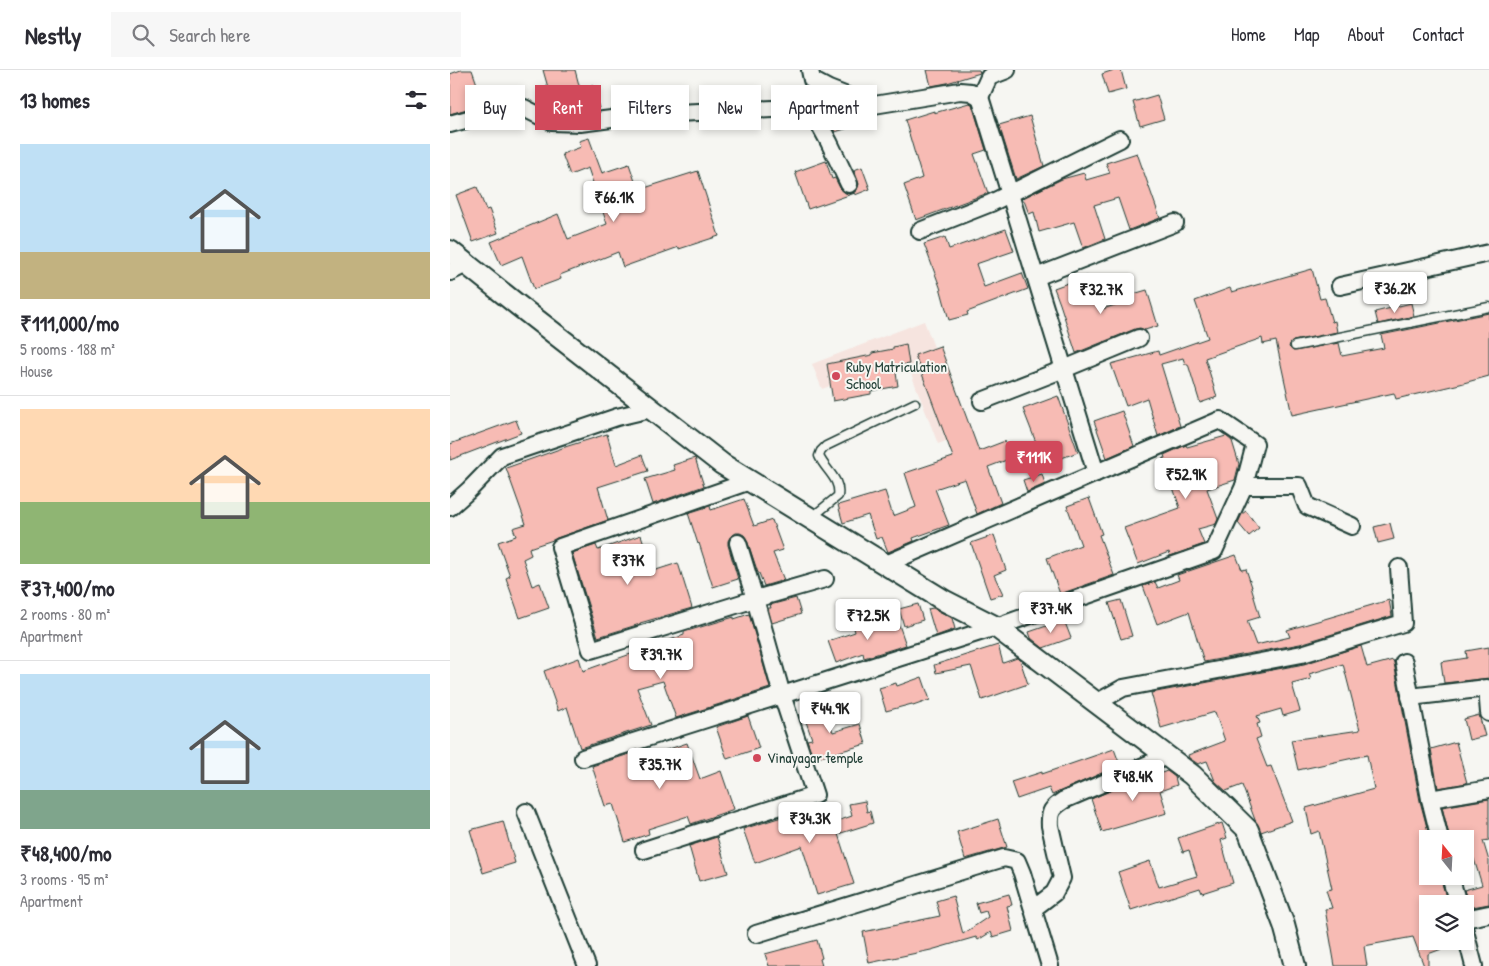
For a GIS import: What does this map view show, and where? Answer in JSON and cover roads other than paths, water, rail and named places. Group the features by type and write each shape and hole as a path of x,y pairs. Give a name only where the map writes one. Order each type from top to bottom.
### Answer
{"street":[{"path":"810,70 812,80 861,104 874,105 960,91 976,94"},
{"path":"976,94 989,77 1007,70"},
{"path":"976,94 1010,193 1096,473"},
{"path":"450,124 513,107 524,108 552,122 580,123 651,114 796,108 816,118 849,184"},
{"path":"920,231 991,203 1120,139"},
{"path":"1036,277 1175,223"},
{"path":"450,251 458,268 651,409 722,464 945,601 996,628 1192,775 1248,830 1284,924 1295,966"},
{"path":"1340,286 1489,253"},
{"path":"982,401 1139,338"},
{"path":"450,507 502,456 617,417 651,409"},
{"path":"583,758 996,628 1214,550 1244,486 1255,444 1220,420 886,564"},
{"path":"750,480 560,547 591,650 825,579"},
{"path":"1244,486 1299,486 1307,506 1352,526"},
{"path":"644,850 815,795 782,695 738,543"},
{"path":"1096,703 1123,688 1302,654 1403,622 1399,568"},
{"path":"1404,662 1438,830"},
{"path":"1410,696 1487,688 1489,713"},
{"path":"1033,908 1054,894 1062,878 1050,826 1053,807 1064,800 1167,756"},
{"path":"1430,798 1489,789"},
{"path":"526,812 588,966"},
{"path":"756,934 1004,858 1016,861 1022,874 1050,966"},
{"path":"1474,917 1489,914"},
{"path":"1470,950 1474,966"}],"lane":[{"path":"1296,346 1489,307"},
{"path":"811,518 838,496 839,490 837,482 821,461 819,456 821,451 826,446 915,403"}],"place":[{"name":"Ruby Matriculation School","path":"836,376"},
{"name":"Vinayagar temple","path":"757,758"}]}
